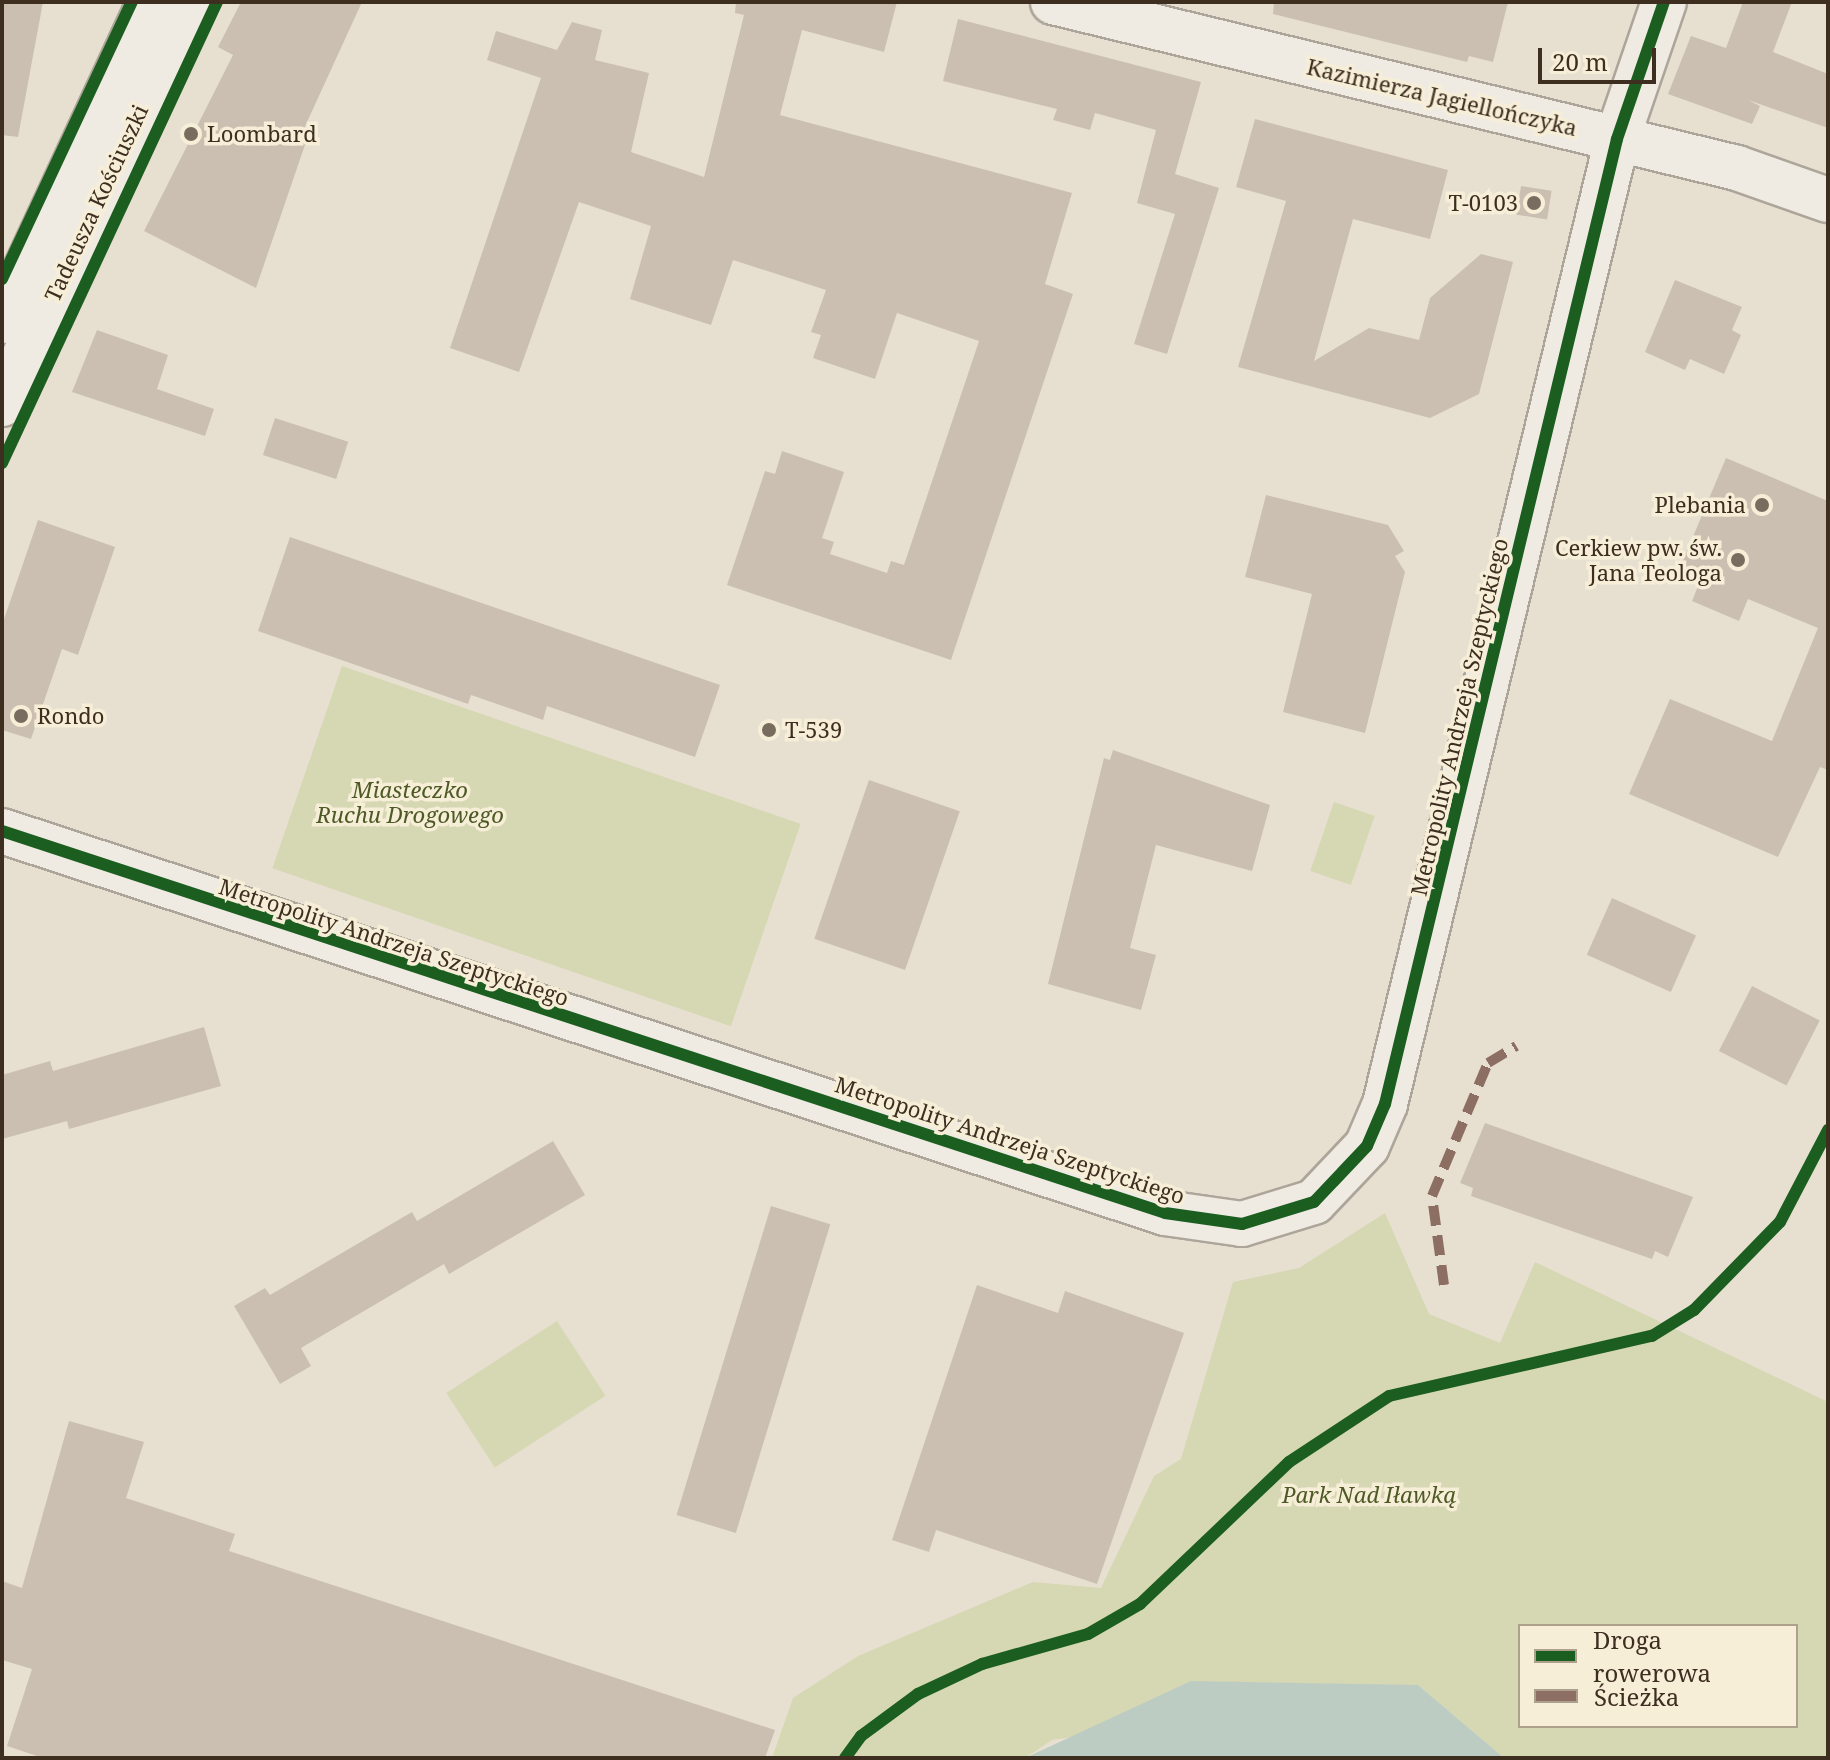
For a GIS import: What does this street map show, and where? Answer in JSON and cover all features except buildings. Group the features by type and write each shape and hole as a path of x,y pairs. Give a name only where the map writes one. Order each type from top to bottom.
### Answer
{"street":[{"name":"Tadeusza Kościuszki","path":"2,321 150,2"},
{"name":"Tadeusza Kościuszki","path":"2,404 189,2"},
{"name":"Kazimierza Jagiellończyka","path":"1053,2 1140,13 1737,168 1828,200"},
{"name":"Metropolity Andrzeja Szeptyckiego","path":"9,839 1165,1213 1242,1224 1281,1216 1342,1178 1385,1104 1617,139 1664,2"}],"green space":[{"name":"Miasteczko Ruchu Drogowego","path":"342,666 801,824 731,1026 272,868"},
{"path":"1334,802 1375,816 1351,885 1310,871"},
{"name":"Park Nad Iławką","path":"1385,1213 1429,1314 1500,1343 1535,1262 1828,1402 1828,1758 1504,1758 1418,1685 1052,1740 1025,1758 772,1758 793,1698 858,1656 1033,1582 1101,1588 1154,1476 1181,1459 1233,1282 1299,1268"},
{"path":"557,1321 605,1396 495,1468 446,1393"}],"shaded area":[{"path":"1191,1681 1418,1685 1504,1758 1025,1758"}],"marked path":[{"path":"1444,1285 1432,1196 1488,1063 1516,1046"}],"cycle path":[{"path":"2,279 132,2"},
{"path":"2,463 217,2"},
{"path":"2,831 1165,1213 1242,1224 1314,1202 1367,1146 1385,1104 1617,139 1664,2"},
{"path":"845,1758 861,1736 918,1694 982,1664 1088,1634 1140,1604 1289,1462 1389,1396 1652,1336 1694,1310 1780,1222 1828,1130"}],"place":[{"name":"Loombard","path":"191,134"},
{"name":"T-0103","path":"1534,203"},
{"name":"Plebania","path":"1762,505"},
{"name":"Cerkiew pw. św. Jana Teologa","path":"1738,560"},
{"name":"Rondo","path":"21,716"},
{"name":"T-539","path":"769,730"}]}
